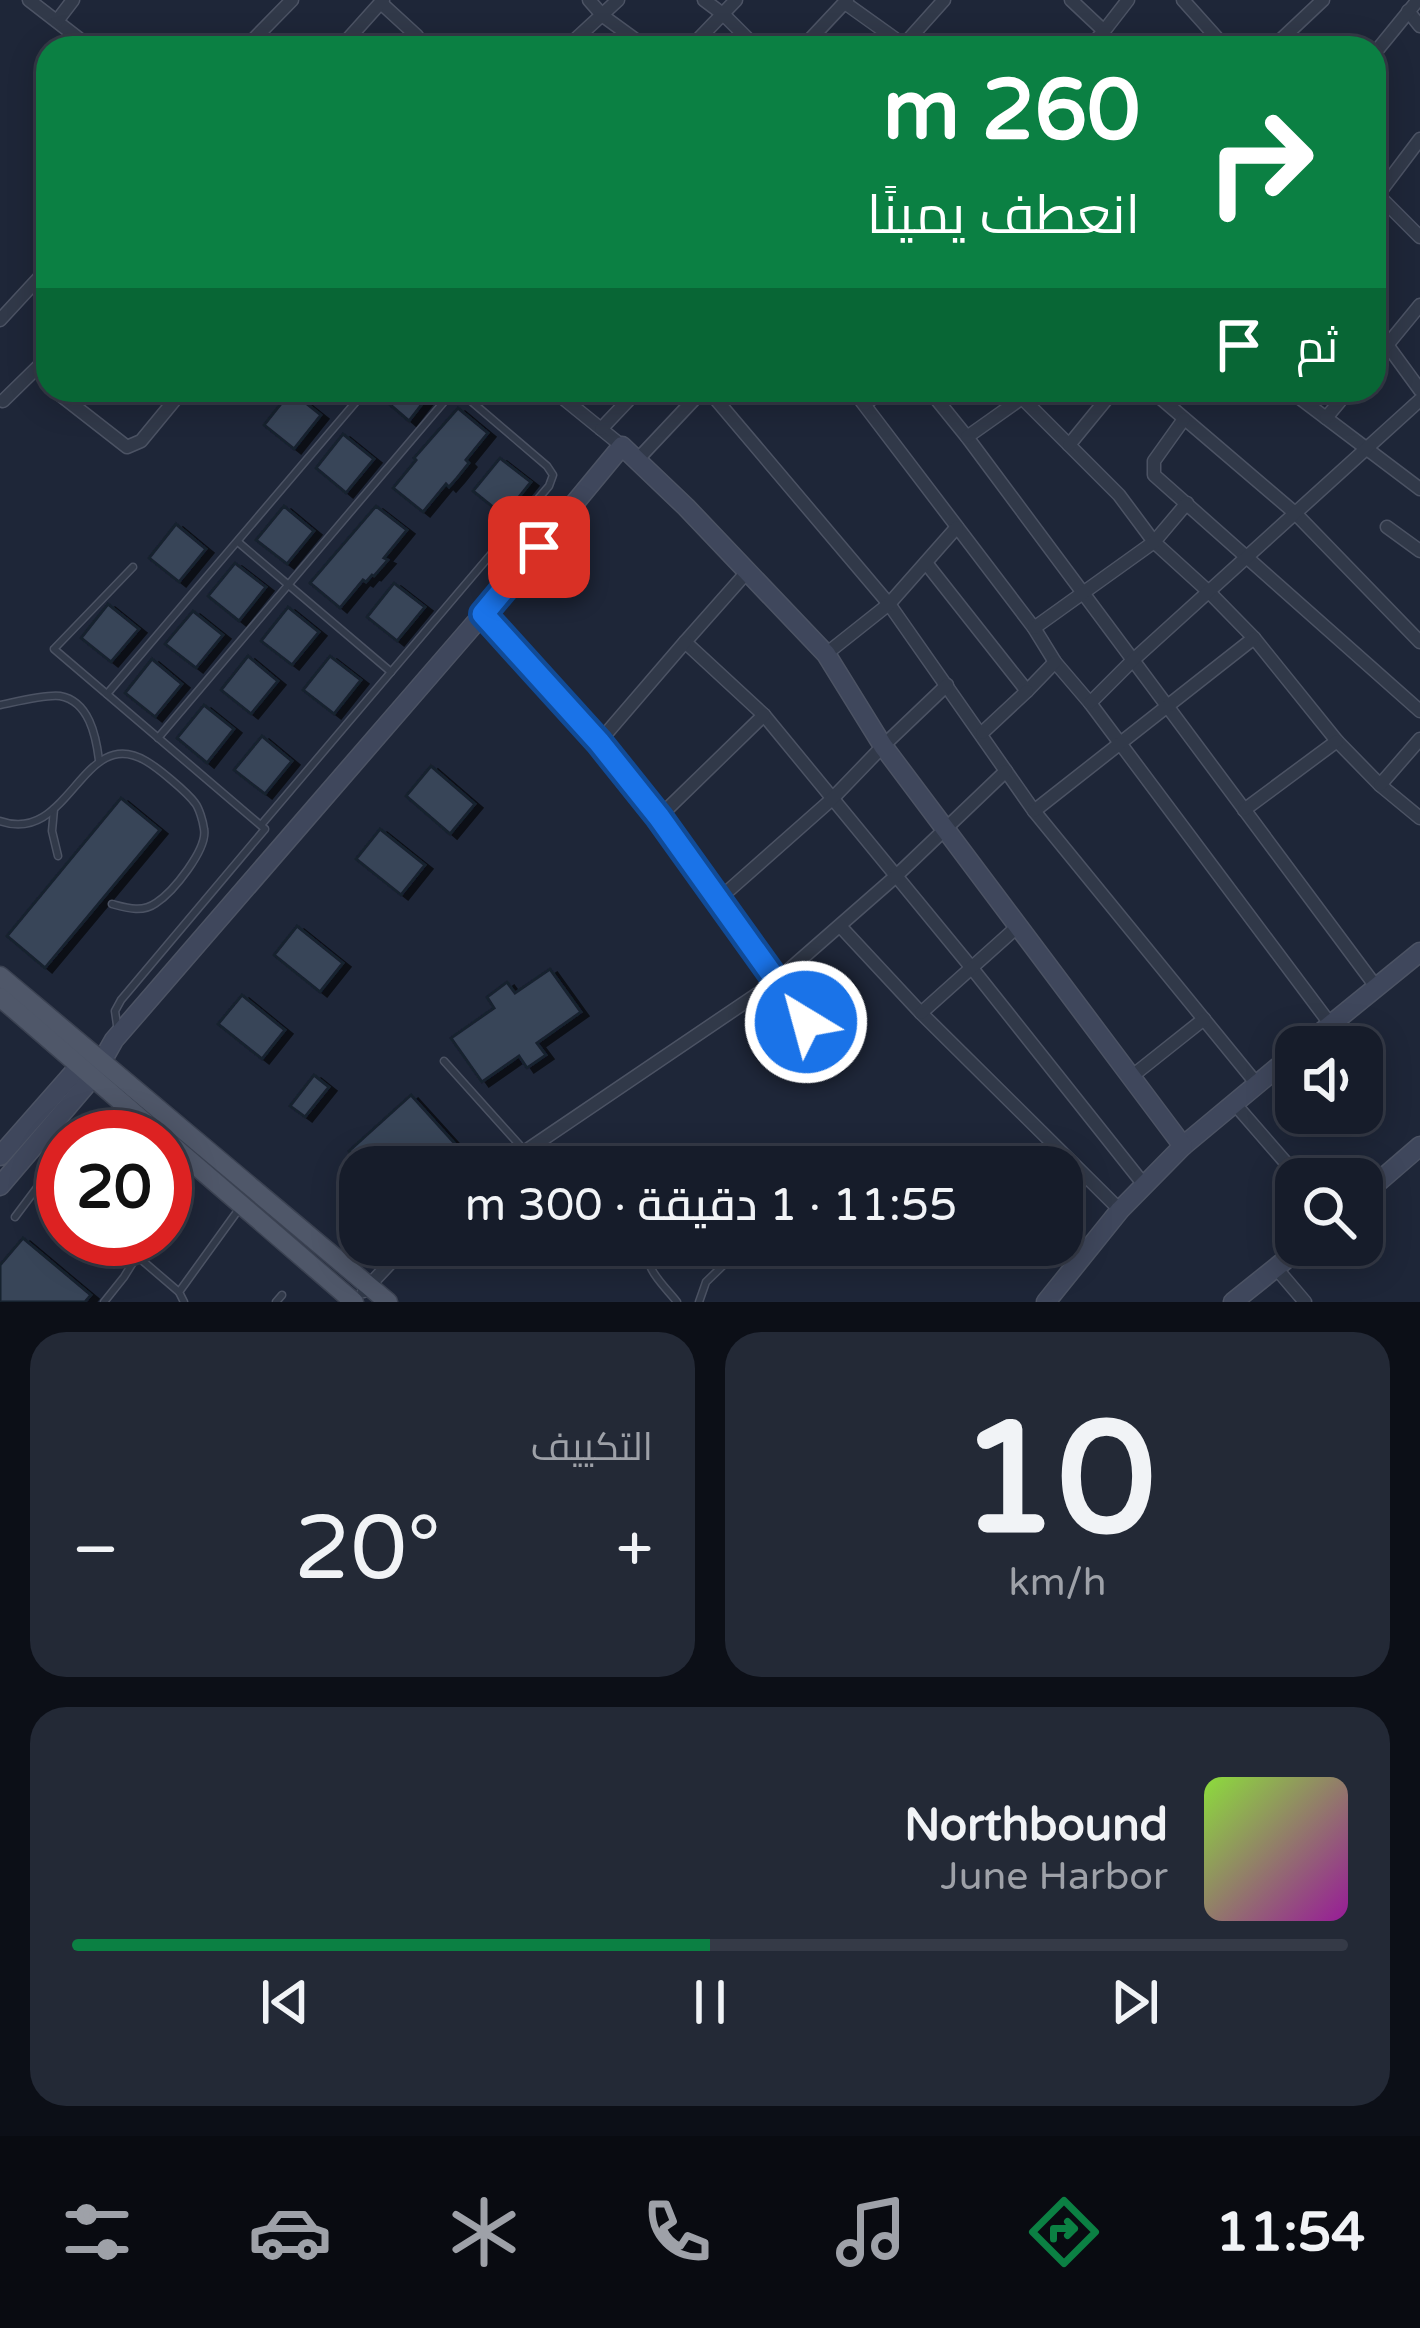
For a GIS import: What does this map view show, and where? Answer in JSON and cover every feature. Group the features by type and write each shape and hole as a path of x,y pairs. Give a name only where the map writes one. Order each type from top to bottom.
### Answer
{"main road":[{"path":"0,976 137,1110"},
{"path":"0,998 92,1064 388,1302"},
{"path":"192,1162 356,1302"}],"street":[{"path":"29,0 76,36"},
{"path":"57,21 73,0"},
{"path":"256,36 292,0"},
{"path":"589,0 630,36"},
{"path":"580,36 618,0"},
{"path":"704,0 745,36"},
{"path":"702,36 736,0"},
{"path":"914,36 944,0"},
{"path":"1071,0 1104,31"},
{"path":"1100,36 1128,0"},
{"path":"1183,0 1215,36"},
{"path":"1285,36 1323,0"},
{"path":"813,36 846,1 891,36"},
{"path":"351,36 382,2 417,36"},
{"path":"1413,6 1420,26"},
{"path":"1386,39 1413,6"},
{"path":"1386,181 1420,139"},
{"path":"1386,205 1420,237"},
{"path":"0,320 36,281"},
{"path":"1386,347 1420,305"},
{"path":"1386,342 1420,390"},
{"path":"2,401 36,369"},
{"path":"32,373 36,376"},
{"path":"1090,703 1420,400"},
{"path":"69,402 127,447 141,442 173,402"},
{"path":"568,402 630,453 826,654 883,746 1183,1146"},
{"path":"601,429 627,402"},
{"path":"0,1156 92,1064 483,614 630,453 691,402"},
{"path":"715,402 889,604 1034,811 1256,1083"},
{"path":"868,402 1055,662 1331,1025 1420,952"},
{"path":"939,402 1377,988"},
{"path":"968,437 1016,402"},
{"path":"1034,402 1119,495 1154,542 1254,638 1336,741 1420,818"},
{"path":"1070,445 1104,402"},
{"path":"1165,402 1295,513 1418,636"},
{"path":"1305,402 1420,489"},
{"path":"1326,418 1339,402"},
{"path":"1184,419 1154,461 1154,475 1420,711"},
{"path":"1034,628 1154,542 1186,503"},
{"path":"826,654 889,604 957,527"},
{"path":"1387,527 1420,551"},
{"path":"926,563 1027,691"},
{"path":"599,742 747,572"},
{"path":"483,614 599,742 659,817 775,982"},
{"path":"1034,811 1254,638"},
{"path":"686,642 764,715 1144,1186"},
{"path":"982,733 1055,662"},
{"path":"719,898 831,800 947,685"},
{"path":"659,817 764,715"},
{"path":"1380,785 1420,739"},
{"path":"1244,810 1336,741"},
{"path":"530,1146 775,982 1006,771"},
{"path":"840,926 1120,1210"},
{"path":"921,1013 1017,927"},
{"path":"1131,1077 1204,1019"},
{"path":"0,1186 92,1064"},
{"path":"1046,1302 1120,1210 1183,1146 1275,1068"},
{"path":"1234,1103 1282,1158"},
{"path":"1383,1178 1420,1146"},
{"path":"356,1302 386,1266"},
{"path":"1233,1302 1278,1266"},
{"path":"1276,1268 1305,1302"}],"lane":[{"path":"107,694 356,402"},
{"path":"158,738 446,402"},
{"path":"261,825 549,486 553,476 548,466 471,402"},
{"path":"237,541 391,672"},
{"path":"116,1037 118,1005 265,829 54,649 134,567"},
{"path":"0,704 60,696 81,706 96,735 99,760"},
{"path":"0,820 16,826 38,822 99,760 125,754 145,760 196,804 206,833 198,858 156,904 134,910 112,904"},
{"path":"54,809 52,831 58,856"},
{"path":"775,982 806,1022 833,1070"},
{"path":"444,1061 520,1146"},
{"path":"15,1217 36,1189"},
{"path":"179,1292 242,1206"},
{"path":"104,1302 131,1266"},
{"path":"149,1266 184,1302"},
{"path":"649,1266 676,1302"},
{"path":"699,1302 706,1282 723,1266"}],"building":[{"path":"282,402 305,402 321,415 294,449 264,425"},
{"path":"387,402 424,402 409,421"},
{"path":"458,408 488,433 457,478 423,512 393,488"},
{"path":"343,434 374,459 346,493 316,468"},
{"path":"500,458 531,482 504,516 473,491"},
{"path":"284,506 314,531 287,564 256,540"},
{"path":"376,506 407,530 384,558 388,560 340,608 310,583"},
{"path":"176,524 206,549 179,582 149,558"},
{"path":"235,563 266,587 239,621 208,596"},
{"path":"394,583 425,607 397,641 367,617"},
{"path":"108,604 139,629 111,662 81,638"},
{"path":"288,607 319,632 292,665 261,641"},
{"path":"193,611 223,635 196,668 165,644"},
{"path":"248,656 278,681 251,714 221,690"},
{"path":"330,656 361,680 334,714 303,690"},
{"path":"152,659 182,684 155,717 125,693"},
{"path":"204,705 234,729 207,763 177,738"},
{"path":"262,736 292,761 265,794 234,770"},
{"path":"431,766 475,804 450,834 406,796"},
{"path":"121,798 160,830 45,968 7,936"},
{"path":"380,829 425,865 401,895 356,859"},
{"path":"297,926 343,963 320,992 274,955"},
{"path":"550,969 581,1012 537,1043 546,1055 527,1068 519,1056 482,1082 451,1038 494,1008 487,997 507,982 515,993"},
{"path":"242,995 285,1030 262,1059 218,1024"},
{"path":"314,1075 329,1087 305,1117 290,1106"},
{"path":"411,1095 457,1146 355,1146"},
{"path":"23,1238 36,1249 36,1266 56,1266 91,1295 85,1302 0,1302 0,1265"}],"route":[{"path":"539,547 483,614 599,742 659,817 806,1022"}]}
